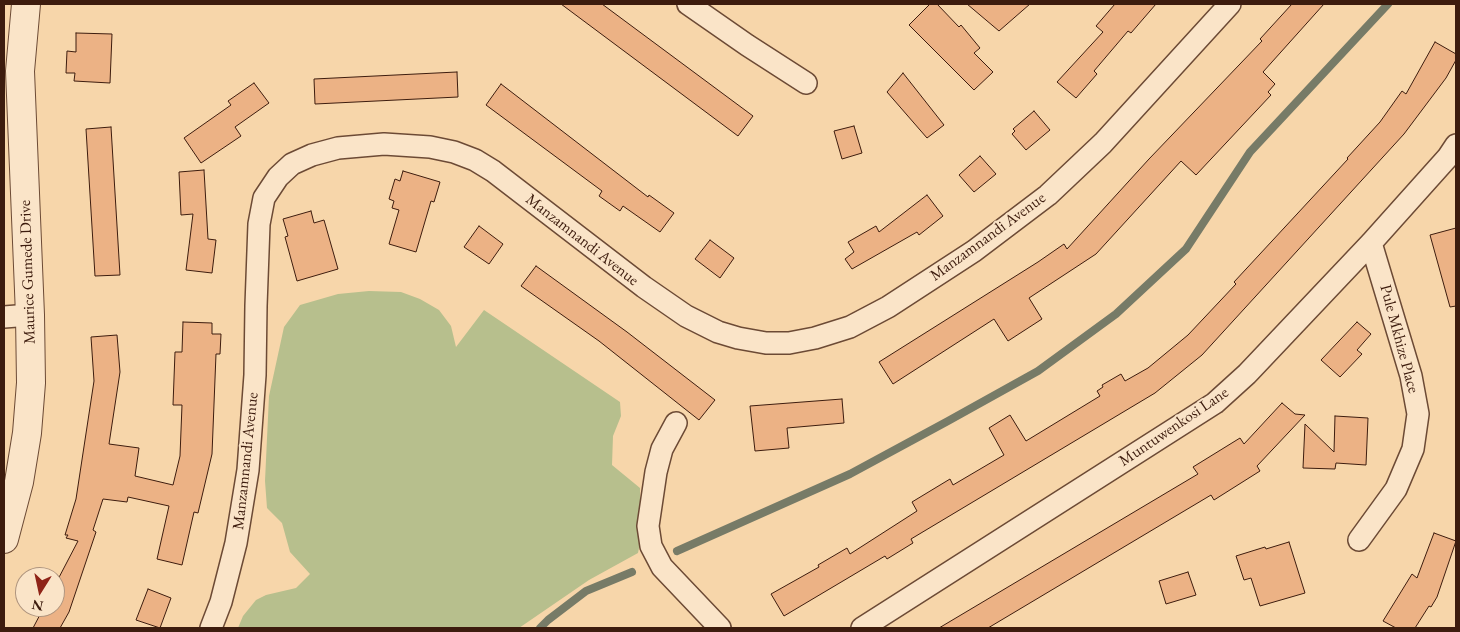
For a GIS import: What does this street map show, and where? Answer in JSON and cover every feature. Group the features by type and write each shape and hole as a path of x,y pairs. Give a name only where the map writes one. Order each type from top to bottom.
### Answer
{"street":[{"name":"Maurice Gumede Drive","path":"4,539 19,482 27,433 31,383 17,316 20,71 26,4"},
{"path":"688,4 806,83"},
{"name":"Manzamnandi Avenue","path":"211,628 221,602 236,543 248,470 255,375 259,224 264,198 278,176 292,164 312,155 338,148 384,144 430,147 454,152 475,160 492,171 644,287 686,316 718,332 738,338 766,343 789,343 815,338 850,327 888,307 974,251 1048,196 1103,143 1230,4"},
{"name":"Muntuwenkosi Lane","path":"862,628 1215,403 1247,374 1371,243 1448,157 1456,145"},
{"name":"Pule Mkhize Place","path":"1359,540 1396,488 1413,449 1418,414 1412,376 1371,243"},
{"path":"676,422 662,449 656,472 648,526 651,546 662,567 720,628"}],"green space":[{"path":"369,291 401,292 420,299 439,310 451,326 456,347 484,310 620,402 621,416 613,436 612,465 640,488 640,543 638,553 589,580 519,628 238,628 243,616 256,600 266,595 296,588 310,574 290,552 282,523 267,508 265,481 269,396 284,327 300,305 338,294"}],"building":[{"path":"561,4 602,4 753,116 738,136"},
{"path":"930,4 937,4 959,27 961,25 980,48 974,53 993,72 974,90 909,25"},
{"path":"967,4 1030,4 999,31"},
{"path":"1115,4 1156,4 1131,33 1128,31 1094,71 1097,74 1076,98 1057,82 1103,32 1096,26"},
{"path":"1292,4 1324,4 1263,72 1275,84 1268,92 1271,95 1196,175 1181,161 1096,254 1029,298 1042,319 1008,341 994,319 893,384 879,362 1064,244 1067,249 1149,159 1262,41 1260,39"},
{"path":"76,33 112,34 110,83 74,81 75,73 66,73 67,51 76,52"},
{"path":"1435,42 1456,54 1456,60 1446,78 1404,134 1202,355 1155,393 911,539 913,543 887,559 885,556 784,616 771,594 819,567 818,565 847,548 850,554 917,511 912,502 950,479 953,485 1004,455 989,428 1010,415 1026,441 1100,396 1097,391 1103,387 1102,385 1121,374 1125,381 1148,368 1188,335 1236,284 1234,282 1348,159 1380,122 1402,91 1406,94"},
{"path":"457,72 458,97 315,104 314,79"},
{"path":"903,73 944,125 927,138 887,92"},
{"path":"254,83 269,103 235,127 241,136 201,163 184,138 231,105 228,101"},
{"path":"501,84 648,197 649,195 674,213 660,232 623,206 620,211 599,196 602,191 486,105"},
{"path":"1034,111 1050,130 1026,150 1012,134 1015,131 1013,129"},
{"path":"854,126 862,153 842,159 834,131"},
{"path":"111,127 120,275 95,276 86,129"},
{"path":"980,156 996,174 974,192 959,175"},
{"path":"204,170 208,239 216,240 212,273 186,270 193,214 181,215 179,172"},
{"path":"403,171 440,182 434,202 431,201 416,252 389,244 399,210 392,208 394,201 389,199 395,179 400,181"},
{"path":"927,195 943,216 919,235 917,232 852,269 845,259 854,252 848,242 876,226 879,232"},
{"path":"311,211 314,223 324,220 338,269 297,281 285,237 288,236 283,219"},
{"path":"479,226 503,244 489,264 464,247"},
{"path":"1456,228 1456,306 1450,307 1430,235"},
{"path":"710,240 734,258 720,278 695,259"},
{"path":"536,266 627,332 715,400 699,420 599,341 521,286"},
{"path":"183,322 212,323 212,334 221,334 220,354 216,354 212,454 198,513 194,512 182,565 157,559 169,506 128,497 127,502 103,499 93,530 96,532 69,612 60,628 33,628 39,617 65,617 64,567 78,541 66,538 68,535 65,535 76,499 94,381 91,337 117,335 120,372 109,444 139,448 135,476 173,485 180,456 182,405 173,405 175,352 182,352"},
{"path":"1357,322 1371,334 1357,350 1362,354 1340,377 1321,360"},
{"path":"842,399 844,423 787,428 789,448 755,451 750,406"},
{"path":"1282,403 1295,414 1305,415 1257,466 1260,471 1214,500 1211,495 988,628 939,628 1198,474 1193,467 1240,438 1244,444"},
{"path":"1335,416 1368,418 1366,465 1336,463 1335,469 1303,468 1305,424 1334,452"},
{"path":"1434,533 1456,541 1437,597 1415,628 1396,628 1383,621 1412,574 1417,578"},
{"path":"1289,542 1305,593 1260,606 1251,578 1244,580 1236,556"},
{"path":"1188,572 1196,595 1166,604 1159,581"},
{"path":"148,589 171,598 160,628 136,620"}],"waterway":[{"path":"677,551 850,474 1038,371 1116,314 1186,249 1250,152 1388,4"},
{"path":"540,628 586,591 632,572"}]}
